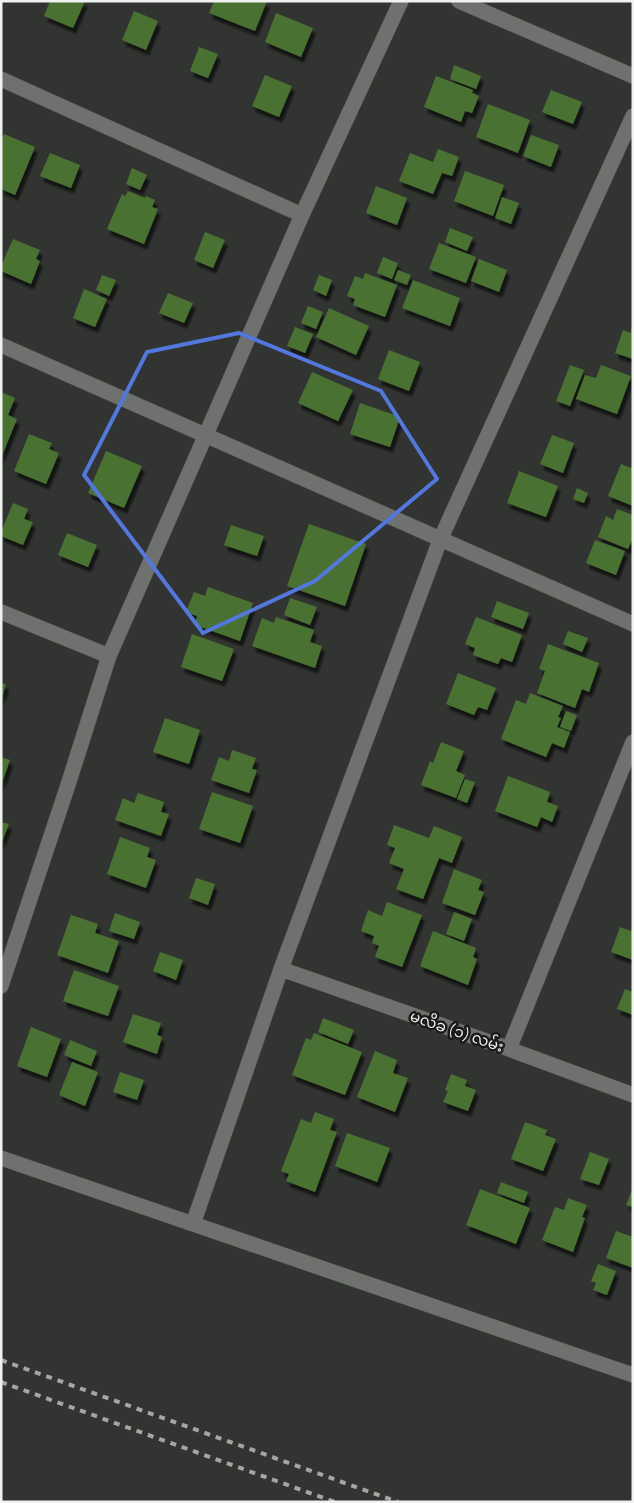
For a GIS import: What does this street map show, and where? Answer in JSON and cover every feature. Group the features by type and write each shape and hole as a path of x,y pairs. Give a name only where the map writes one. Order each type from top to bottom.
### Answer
{"street":[{"path":"1,986 68,788 109,656 204,435 302,215 401,1"},
{"path":"460,1 633,76"},
{"path":"1,79 302,215"},
{"path":"193,1224 281,969 440,540 633,116"},
{"path":"1,346 633,624"},
{"path":"1,612 109,656"},
{"path":"509,1049 633,742"},
{"name":"မလိခ (၁) လမ်း","path":"281,969 509,1049 633,1095"},
{"path":"1,1158 633,1375"}],"highlighted area":[{"path":"239,333 381,391 437,479 315,581 203,633 84,475 147,352"}],"building":[{"path":"50,1 85,1 73,28 44,16"},
{"path":"214,1 267,1 255,31 209,13"},
{"path":"134,11 158,21 146,50 122,40"},
{"path":"276,13 313,28 301,57 265,42"},
{"path":"199,47 218,54 208,78 190,71"},
{"path":"454,65 481,76 476,89 450,79"},
{"path":"265,75 292,86 279,117 252,106"},
{"path":"436,76 473,90 472,93 479,96 472,113 465,111 461,122 424,107"},
{"path":"551,90 582,102 573,124 542,112"},
{"path":"488,104 530,120 518,153 476,137"},
{"path":"4,134 35,147 15,195 1,189 1,140"},
{"path":"531,135 559,145 551,167 523,156"},
{"path":"438,149 459,157 452,176 442,173 433,194 399,181 410,153 433,162"},
{"path":"50,153 80,165 71,188 40,176"},
{"path":"132,168 147,175 140,190 126,184"},
{"path":"465,171 504,185 493,216 454,201"},
{"path":"376,186 407,198 397,225 366,213"},
{"path":"128,191 155,200 152,207 158,209 144,244 107,229 122,194 125,196"},
{"path":"502,197 519,203 511,224 495,218"},
{"path":"450,228 473,237 467,251 445,242"},
{"path":"205,232 225,240 213,268 194,260"},
{"path":"13,239 40,250 36,259 40,261 31,284 1,271 1,266"},
{"path":"439,243 476,257 466,283 429,269"},
{"path":"383,257 398,263 392,279 377,273"},
{"path":"479,259 507,270 499,292 471,281"},
{"path":"398,270 411,275 407,285 394,280"},
{"path":"365,273 397,285 385,317 353,305 355,299 347,296 355,276 363,279"},
{"path":"102,275 116,280 109,296 96,290"},
{"path":"319,275 332,280 326,296 313,290"},
{"path":"413,280 460,298 450,326 402,308"},
{"path":"84,289 107,299 95,327 73,318"},
{"path":"168,293 193,303 184,323 159,313"},
{"path":"308,306 323,312 316,329 301,323"},
{"path":"329,308 369,326 356,355 316,337"},
{"path":"633,326 633,359 615,353 623,330 630,333"},
{"path":"295,327 313,334 305,353 287,346"},
{"path":"389,350 420,362 409,391 378,379"},
{"path":"570,365 584,370 570,406 556,401"},
{"path":"601,365 631,376 617,414 576,399 585,375 596,378"},
{"path":"312,372 353,390 338,421 298,403"},
{"path":"1,392 15,398 8,415 17,419 1,458"},
{"path":"360,403 400,417 390,447 350,434"},
{"path":"29,434 52,443 49,449 59,453 46,484 14,471"},
{"path":"552,435 574,443 563,473 540,464"},
{"path":"106,451 142,466 124,508 88,493"},
{"path":"621,464 631,468 633,464 633,506 608,496"},
{"path":"519,471 558,486 546,517 507,503"},
{"path":"577,488 588,493 584,503 573,499"},
{"path":"13,503 28,509 24,519 33,522 23,545 1,536"},
{"path":"617,509 633,515 633,538 628,549 598,537 606,516 613,520"},
{"path":"309,524 366,544 345,606 287,586"},
{"path":"231,525 264,536 257,556 224,545"},
{"path":"67,533 97,545 88,567 58,555"},
{"path":"595,540 625,551 616,575 586,563"},
{"path":"208,587 253,603 240,641 195,625 197,616 186,612 194,592 205,596"},
{"path":"290,598 317,607 310,625 284,615"},
{"path":"497,601 529,613 523,629 491,617"},
{"path":"276,617 314,630 310,642 322,646 315,668 252,646 262,618 274,623"},
{"path":"476,617 522,635 512,662 501,658 498,664 473,655 475,648 465,644"},
{"path":"568,631 588,638 582,652 563,644"},
{"path":"192,634 234,649 222,681 181,667"},
{"path":"548,644 599,663 589,692 582,689 575,708 537,693 545,671 539,669"},
{"path":"458,673 496,688 487,710 478,707 474,715 446,704"},
{"path":"1,683 6,684 2,698 1,698"},
{"path":"530,693 563,706 558,717 561,718 557,727 570,732 564,748 552,743 546,757 501,739 516,700 526,704"},
{"path":"566,711 577,715 571,731 560,727"},
{"path":"165,718 200,730 189,764 153,752"},
{"path":"441,742 464,751 456,771 465,775 456,798 421,785 430,761 433,763"},
{"path":"232,750 256,758 252,769 257,770 249,793 211,780 219,757 229,761"},
{"path":"1,757 10,760 2,783 1,783"},
{"path":"508,776 550,792 547,802 558,806 552,822 541,817 537,827 495,811"},
{"path":"465,779 475,782 467,803 457,799"},
{"path":"212,792 253,806 240,843 199,829"},
{"path":"138,793 164,802 161,812 169,814 161,836 115,820 123,798 134,803"},
{"path":"1,822 9,824 1,844"},
{"path":"394,825 429,838 434,826 462,837 452,863 439,858 423,899 396,889 404,869 389,863 395,848 387,845"},
{"path":"120,837 150,848 147,857 156,860 146,888 107,874"},
{"path":"454,869 482,880 478,890 484,892 475,915 442,903"},
{"path":"196,878 215,884 208,905 189,898"},
{"path":"387,902 422,915 402,967 375,957 379,946 372,943 374,936 361,931 368,910 382,916"},
{"path":"454,912 472,919 464,941 446,934"},
{"path":"115,913 140,922 134,939 109,931"},
{"path":"71,915 98,924 95,933 119,941 108,973 57,955"},
{"path":"633,926 633,960 611,952 620,927 631,931"},
{"path":"433,931 476,948 473,957 477,959 468,985 420,966"},
{"path":"160,952 183,960 176,980 153,971"},
{"path":"74,970 119,986 108,1016 63,1001"},
{"path":"625,989 633,992 633,1015 617,1009"},
{"path":"133,1014 161,1023 157,1035 162,1037 157,1054 123,1042"},
{"path":"323,1018 354,1030 348,1044 318,1032"},
{"path":"31,1027 61,1039 47,1077 17,1066"},
{"path":"314,1033 362,1052 345,1095 292,1075 306,1038 311,1040"},
{"path":"70,1040 97,1051 91,1066 64,1055"},
{"path":"375,1051 397,1060 393,1073 408,1078 395,1112 357,1097"},
{"path":"72,1062 98,1072 85,1106 59,1095"},
{"path":"120,1072 144,1080 137,1100 113,1092"},
{"path":"451,1074 467,1080 465,1086 476,1090 468,1111 443,1102 448,1091 445,1090"},
{"path":"315,1112 334,1119 330,1130 337,1132 315,1192 286,1181 289,1174 281,1171 301,1119 311,1123"},
{"path":"525,1122 547,1130 545,1135 556,1139 543,1171 511,1159"},
{"path":"347,1133 390,1148 377,1182 335,1166"},
{"path":"590,1152 609,1159 599,1185 580,1179"},
{"path":"501,1182 528,1192 524,1203 497,1193"},
{"path":"633,1187 633,1207 626,1205"},
{"path":"480,1189 530,1208 516,1244 466,1225"},
{"path":"568,1198 587,1205 582,1217 585,1218 573,1252 542,1240 555,1207 564,1210"},
{"path":"616,1231 633,1237 633,1268 606,1258"},
{"path":"598,1264 616,1271 607,1295 593,1290 596,1283 591,1281"}],"railway":[{"path":"1,1360 398,1502"},
{"path":"1,1382 335,1502"}]}
